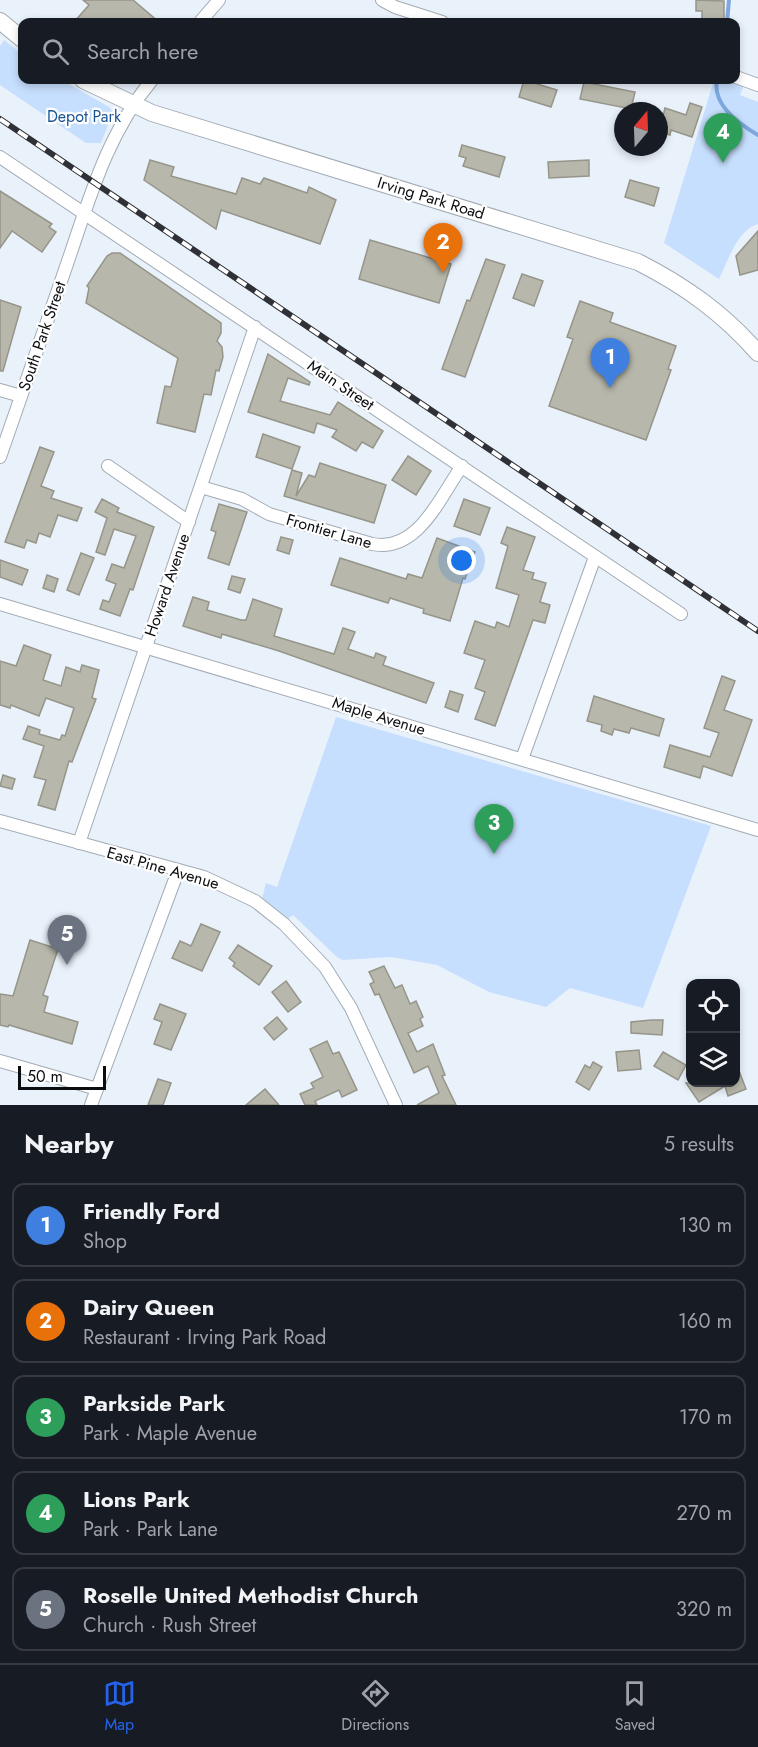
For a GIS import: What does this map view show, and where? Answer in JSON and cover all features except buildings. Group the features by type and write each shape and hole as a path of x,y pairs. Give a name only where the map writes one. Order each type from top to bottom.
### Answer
{"main road":[{"path":"0,21 18,36"},
{"name":"Irving Park Road","path":"91,84 163,116 638,262 678,283 713,308 758,353"}],"street":[{"path":"203,18 219,0"},
{"path":"382,0 431,18"},
{"path":"740,79 758,85"},
{"name":"South Park Street","path":"0,457 84,215 118,127 132,104 149,84"},
{"name":"Main Street","path":"0,157 681,614"},
{"name":"Howard Avenue","path":"79,843 255,327"},
{"path":"0,390 21,396"},
{"path":"108,466 189,522"},
{"name":"Frontier Lane","path":"201,487 242,499 268,514 372,544 388,545 402,542 414,534 462,466"},
{"path":"522,759 595,557"},
{"name":"Maple Avenue","path":"0,604 758,830"},
{"name":"East Pine Avenue","path":"0,820 204,877 244,895 284,924 306,944 325,967 351,1008 396,1105"},
{"path":"92,1105 178,871"},
{"path":"0,1061 97,1089"}],"green space":[{"name":"Depot Park","path":"4,40 18,51 18,84 69,84 109,107 113,112 101,143 86,143 0,85 0,46"},
{"path":"740,81 746,81 740,95 758,102 758,224 751,227 739,239 719,279 664,243 713,84 740,84"},
{"path":"336,717 711,826 643,1008 570,988 546,1007 489,992 437,965 391,957 343,960 338,958 293,915 285,921 261,903 266,883 277,887"}],"waterway":[{"path":"727,18 729,0"},
{"path":"717,84 719,98 728,113 758,135"}],"railway":[{"path":"0,119 758,631"}],"place":[{"name":"Lions Park","path":"723,163"},
{"name":"Dairy Queen","path":"443,273"},
{"name":"Friendly Ford","path":"610,388"},
{"name":"Parkside Park","path":"494,854"},
{"name":"Roselle United Methodist Church","path":"67,965"}]}
